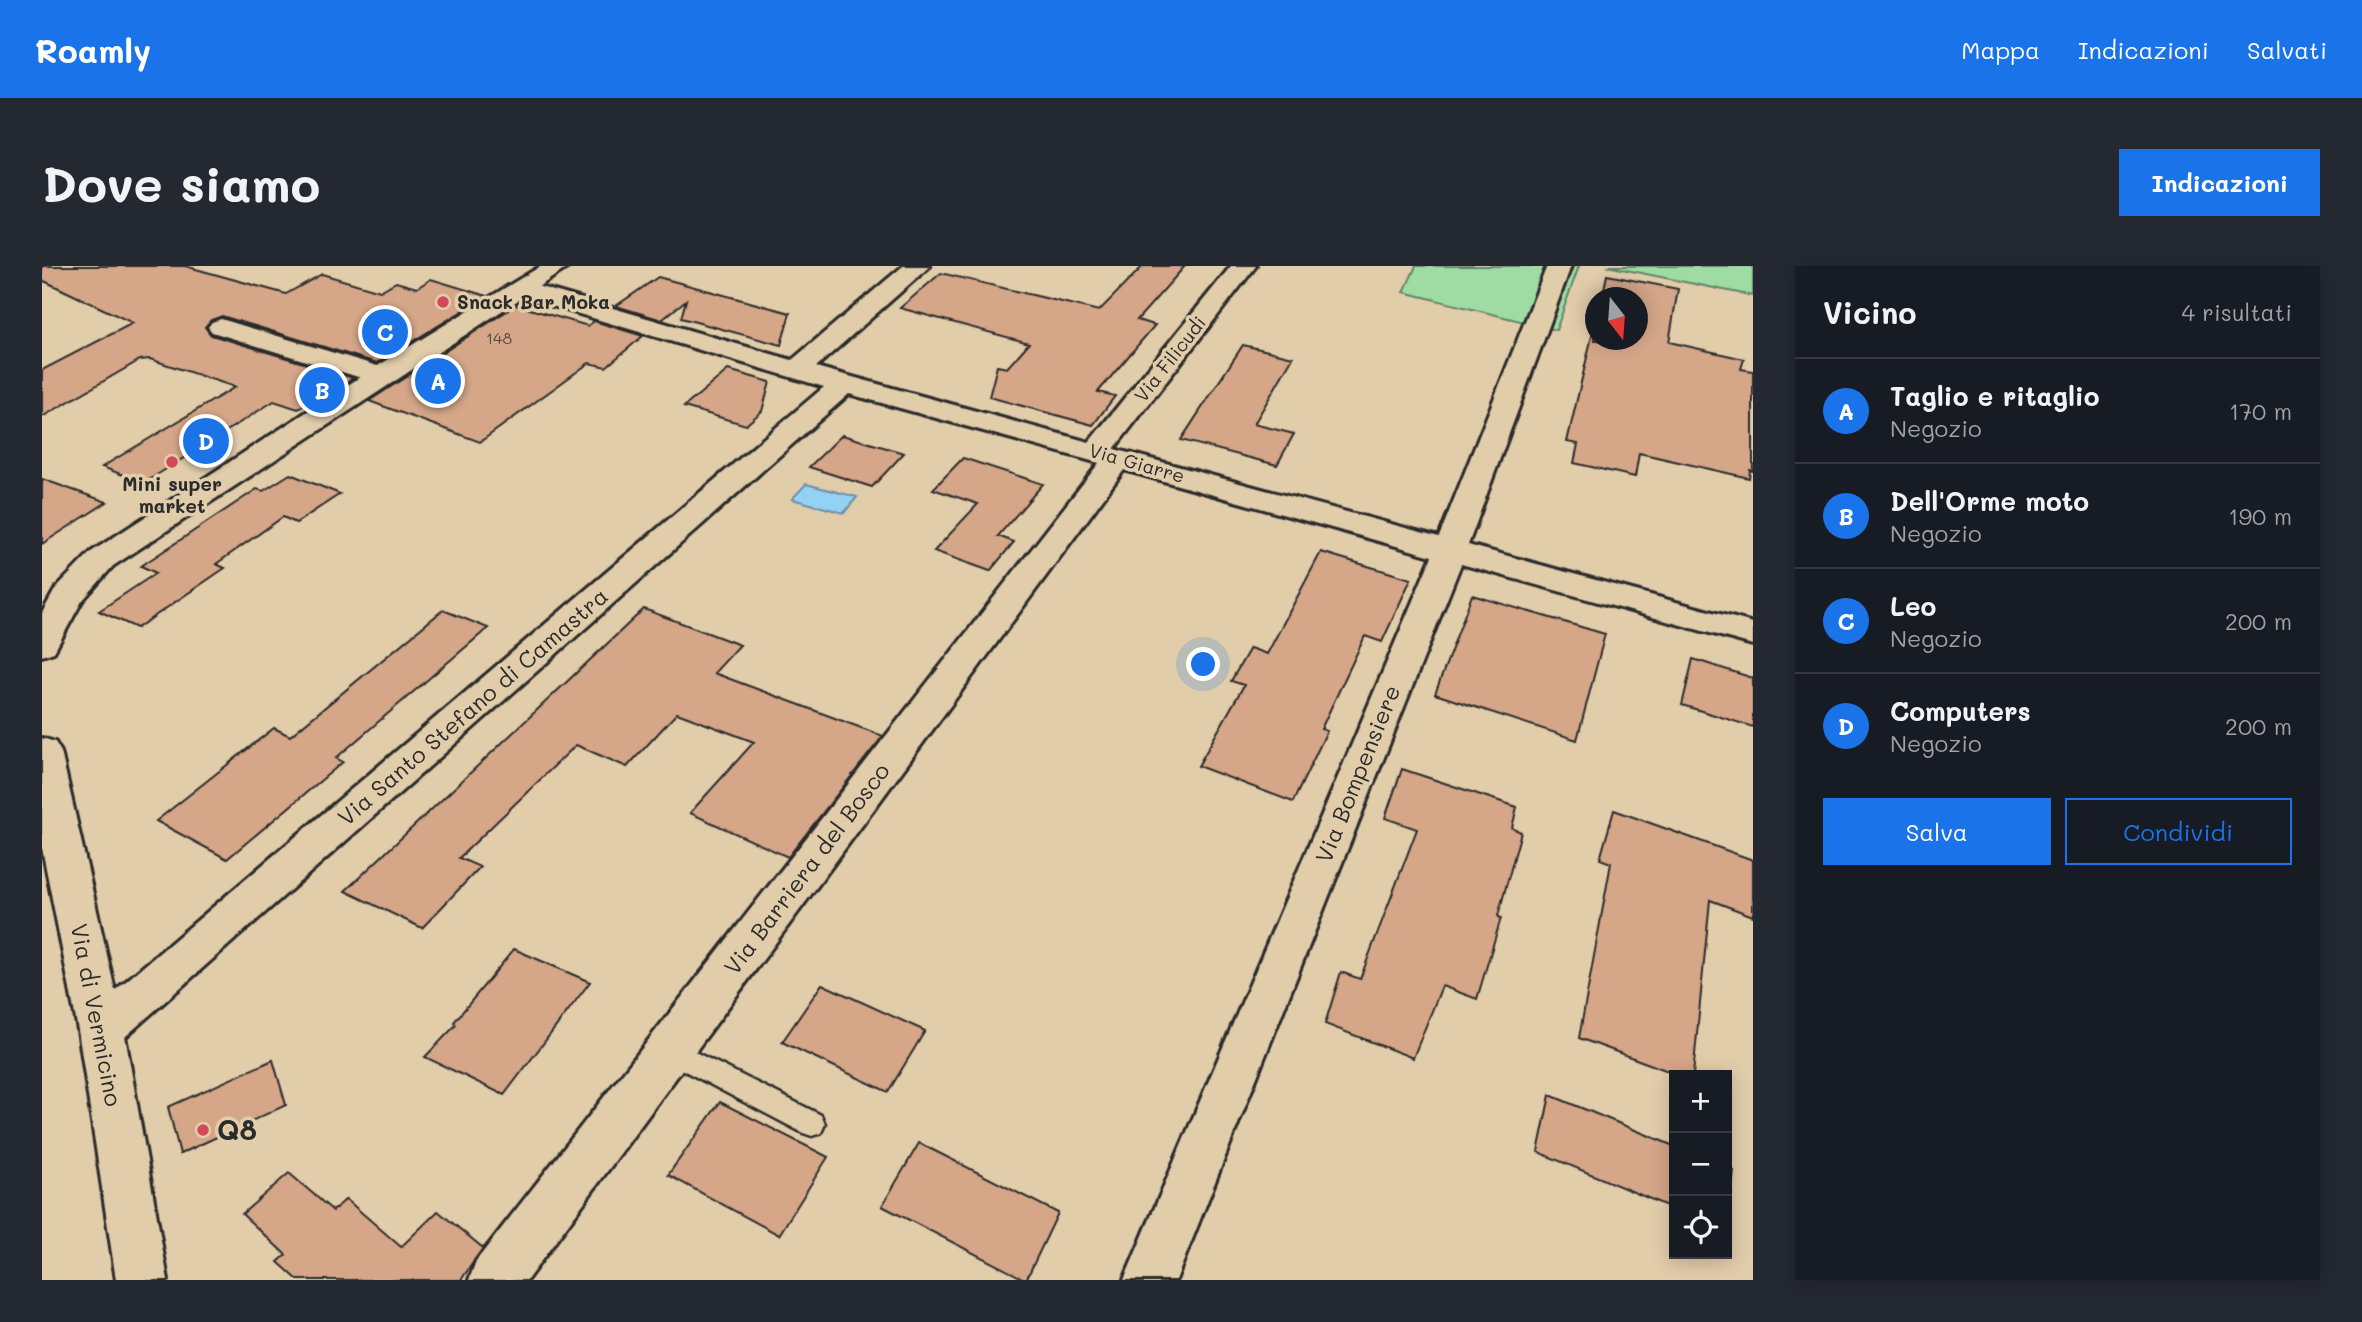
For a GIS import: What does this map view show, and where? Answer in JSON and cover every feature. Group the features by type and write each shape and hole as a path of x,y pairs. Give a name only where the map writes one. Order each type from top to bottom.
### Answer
{"street":[{"path":"42,599 381,376 558,266"},
{"path":"797,370 918,266"},
{"name":"Via Filicudi","path":"1108,454 1244,266"},
{"name":"Via Bompensiere","path":"1150,1280 1450,551 1559,266"},
{"name":"Via Giarre","path":"521,289 844,384 1108,454 1753,634"},
{"path":"221,327 381,376"},
{"name":"Via Santo Stefano di Camastra","path":"101,1030 844,384"},
{"name":"Via Barriera del Bosco","path":"495,1280 669,1050 1108,454"},
{"path":"42,644 68,596 102,559"},
{"name":"Via di Vermicino","path":"42,752 101,1030 142,1280"}],"lane":[{"path":"669,1050 811,1124"}],"green space":[{"path":"1416,266 1579,266 1556,330 1404,292"},
{"path":"1607,266 1753,266 1753,296"}],"water":[{"path":"806,484 857,497 844,513 792,499"}],"building":[{"path":"42,266 185,266 286,294 322,274 380,291 396,282 417,288 431,279 487,296 377,363 222,316 211,320 205,327 211,335 353,378 337,389 332,387 298,409 274,401 144,483 102,467 235,387 150,359 140,360 42,417 42,370 133,323 42,280"},
{"path":"1143,266 1185,266 1137,320 1155,325 1098,392 1115,396 1093,425 989,397 997,366 1007,368 1029,343 900,308 941,273 1099,311"},
{"path":"1607,275 1678,289 1669,342 1744,359 1741,369 1753,371 1753,471 1750,470 1749,478 1639,453 1635,477 1574,463 1578,444 1567,442 1589,350 1648,350 1648,287 1604,287"},
{"path":"658,277 790,313 781,345 681,318 686,300 662,320 616,306"},
{"path":"516,305 588,326 594,321 643,336 606,367 589,363 480,442 369,401"},
{"path":"1243,345 1293,357 1254,424 1294,434 1277,465 1181,440"},
{"path":"728,370 770,382 762,411 746,425 684,407"},
{"path":"842,435 904,453 872,487 809,467"},
{"path":"963,458 1043,484 998,536 1014,542 990,571 934,551 978,504 933,489"},
{"path":"290,474 340,494 296,523 283,517 216,564 225,568 137,628 99,611 156,573 141,566 257,489 263,491"},
{"path":"42,479 107,502 42,544"},
{"path":"1321,552 1411,579 1382,642 1365,636 1321,729 1327,731 1293,802 1198,766 1244,685 1231,681 1250,648 1267,654"},
{"path":"1472,595 1605,634 1577,740 1435,694"},
{"path":"644,609 740,645 714,673 883,736 788,857 690,813 754,742 677,713 627,767 576,745 459,858 480,867 422,928 345,891"},
{"path":"443,610 488,628 336,758 343,762 227,859 156,821 274,728 290,736"},
{"path":"1693,659 1753,678 1753,727 1682,705"},
{"path":"1402,769 1517,807 1512,828 1521,832 1498,916 1501,918 1477,999 1442,986 1413,1058 1325,1024 1341,972 1360,979 1417,829 1385,818"},
{"path":"1614,810 1753,860 1753,916 1710,900 1693,1070 1669,1071 1579,1038 1611,863 1600,859"},
{"path":"514,949 590,982 504,1095 425,1057 456,1025 454,1022"},
{"path":"822,984 925,1031 888,1092 782,1042"},
{"name":"Q8","path":"273,1060 286,1105 180,1154 168,1107"},
{"path":"1550,1095 1669,1144 1669,1207 1538,1152"},
{"path":"720,1102 828,1157 779,1235 668,1175"},
{"path":"919,1143 1058,1213 1026,1280 882,1206"},
{"path":"289,1173 333,1211 346,1199 401,1247 438,1211 483,1248 461,1280 298,1280 278,1262 286,1255 242,1214"}],"place":[{"name":"Snack Bar Moka","path":"443,302"},
{"name":"Leo","path":"385,332"},
{"name":"Taglio e ritaglio","path":"438,381"},
{"name":"Dell'Orme moto","path":"322,390"},
{"name":"Computers","path":"206,441"},
{"name":"Mini super market","path":"172,462"},
{"name":"Q8","path":"203,1130"}]}
